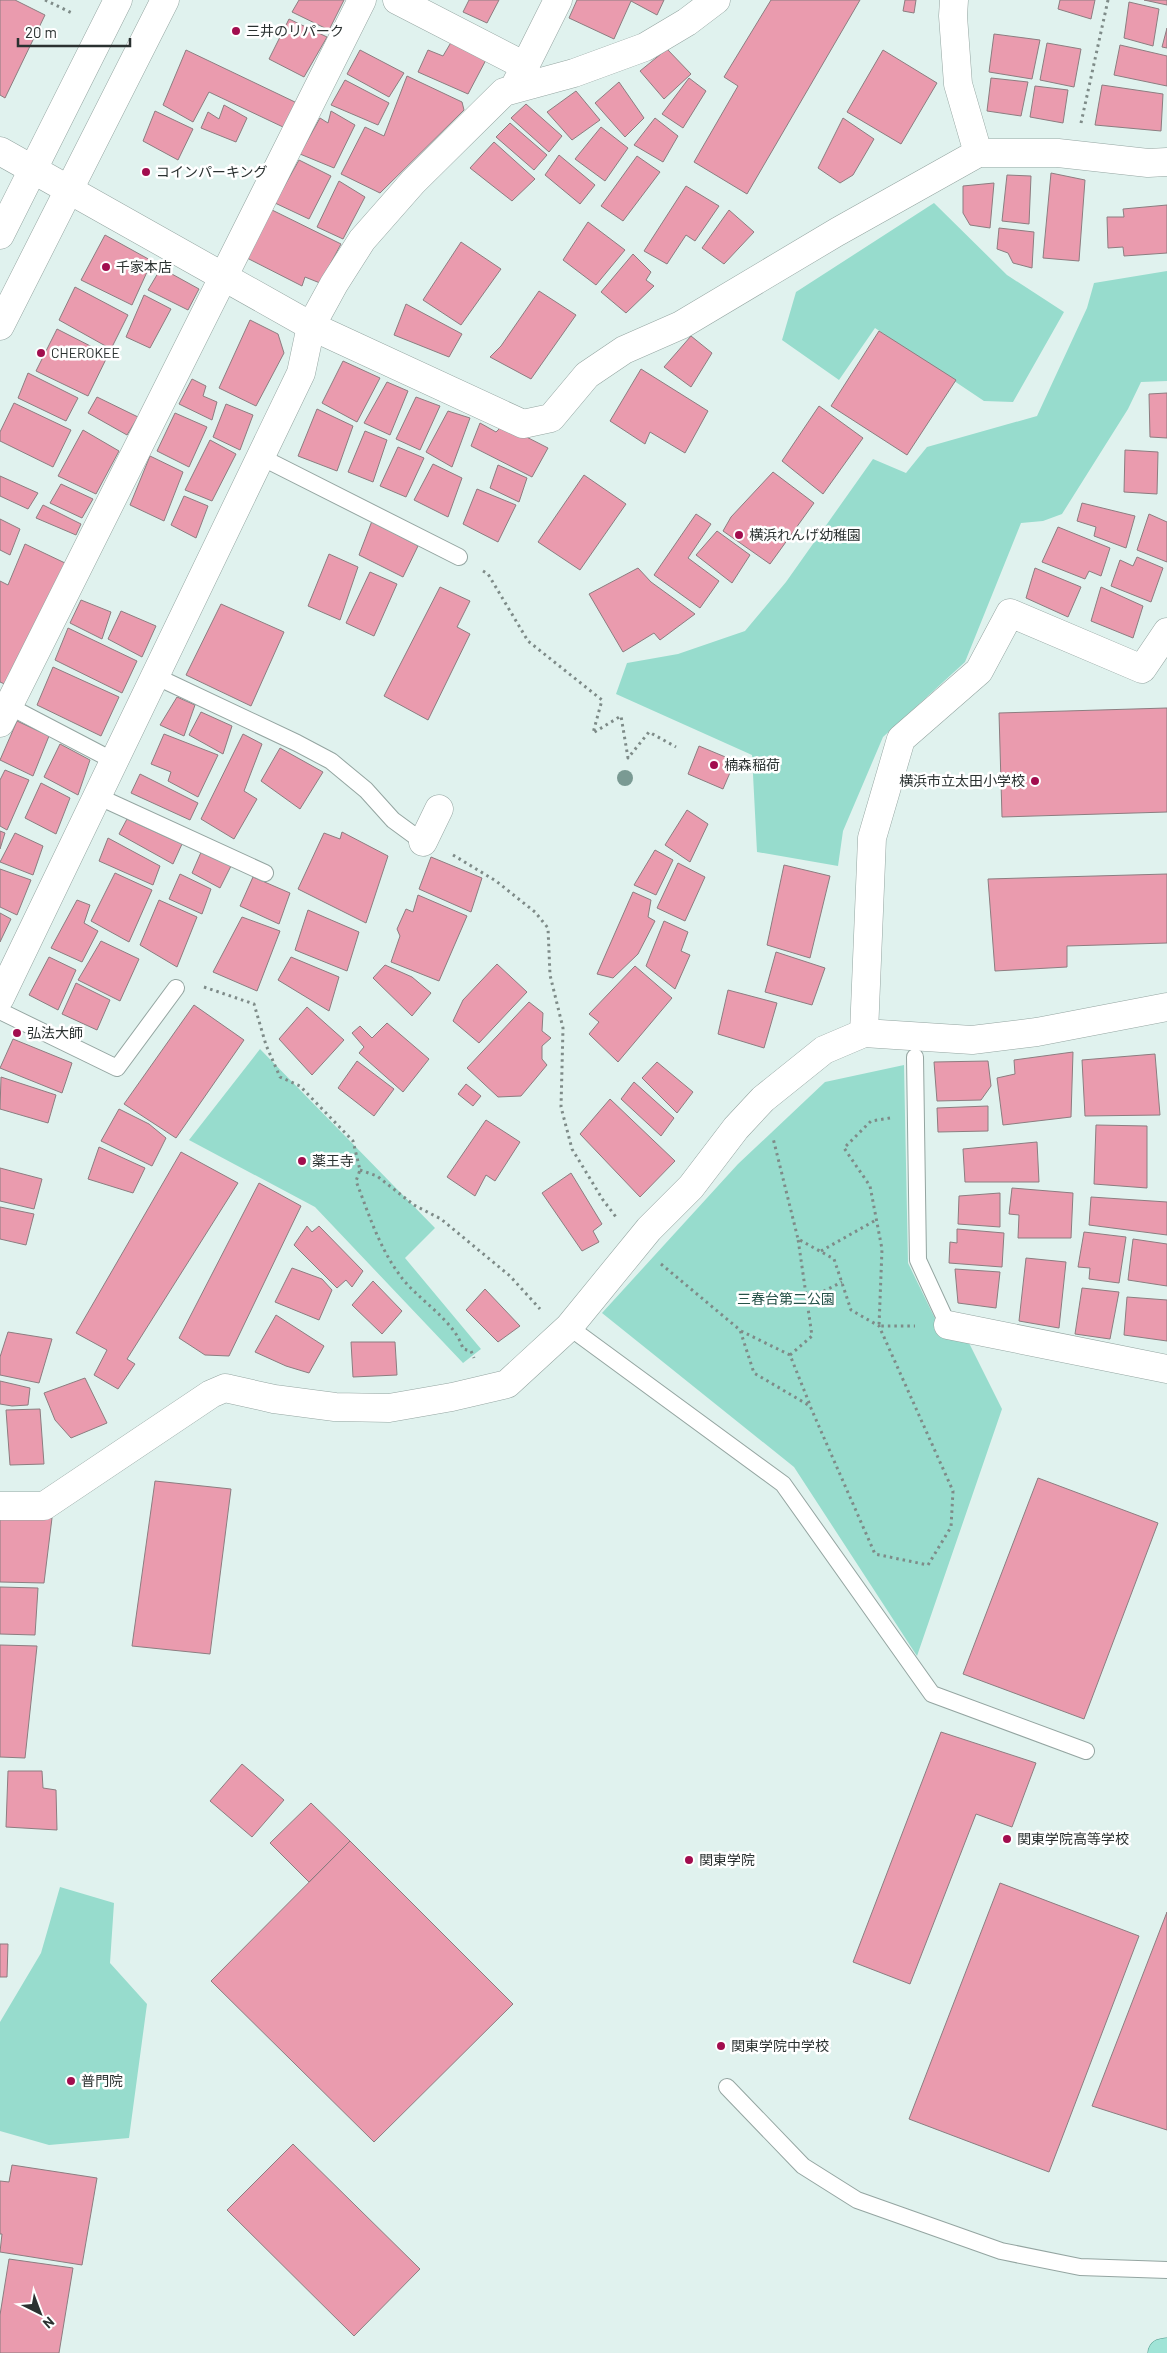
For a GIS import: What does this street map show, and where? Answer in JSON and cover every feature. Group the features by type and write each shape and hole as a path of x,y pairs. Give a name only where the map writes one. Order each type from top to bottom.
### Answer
{"main road":[{"path":"1162,2353 1167,2352"}],"street":[{"path":"0,235 118,0"},
{"path":"0,326 164,0"},
{"path":"3,710 362,0"},
{"path":"397,0 519,78 574,73 645,47 687,22 716,0"},
{"path":"0,998 301,373 311,326 334,284 362,240 413,182 519,78 558,0"},
{"path":"954,0 953,16 958,84 978,153"},
{"path":"0,152 311,326 523,424 551,418 587,375 624,350 681,324 837,232 978,153 1074,155 1148,163 1167,162"},
{"path":"864,1033 872,838 901,739 979,671 1010,613 1142,669 1167,632"},
{"path":"434,846 438,809"},
{"path":"0,1506 44,1506 211,1394 225,1388 274,1399 335,1408 389,1408 506,1384 564,1331 637,1244 691,1187 736,1128 763,1100 824,1050 864,1033 972,1040 1037,1032 1167,1007"},
{"path":"948,1325 1167,1369"}],"lane":[{"path":"261,457 459,557"},
{"path":"155,676 297,743 331,762 366,790 393,820 434,846"},
{"path":"3,710 114,761"},
{"path":"97,796 265,873"},
{"path":"0,1011 117,1068 176,988"},
{"path":"915,1057 918,1260 948,1325"},
{"path":"564,1331 783,1484 932,1694 1086,1751"},
{"path":"726,2087 803,2166 857,2200 1001,2251 1080,2267 1167,2270"}],"path":[{"path":"45,0 72,13"},
{"path":"1074,155 1108,0"},
{"path":"459,557 488,574 528,641 602,700 593,733 620,716 628,758 649,732 676,747"},
{"path":"434,846 496,881 535,912 548,928 550,975 564,1028 561,1107 572,1149 596,1190"},
{"path":"176,988 202,987 254,1004 266,1045 280,1077 300,1086 353,1141 360,1170 356,1181 379,1239 398,1274 454,1330 463,1348 471,1351 483,1390"},
{"path":"763,1100 798,1239 812,1336 790,1354"},
{"path":"637,1244 740,1330 790,1354 810,1406 875,1554 928,1565 951,1527 953,1491 879,1326 882,1249 870,1186 844,1148 870,1122 916,1114"},
{"path":"360,1170 377,1176 414,1205 441,1219 510,1276 564,1331"},
{"path":"821,1251 876,1220"},
{"path":"798,1239 834,1259 851,1310 879,1326 948,1325"},
{"path":"806,1300 842,1282"},
{"path":"740,1330 754,1374 810,1406"}],"green space":[{"path":"934,203 1007,275 1064,312 1013,402 984,401 875,328 839,380 782,340 796,292"},
{"path":"1167,271 1167,381 1141,382 1128,409 1062,514 1043,521 1021,523 965,662 883,737 843,831 838,866 757,852 752,755 616,694 627,663 678,654 745,631 786,582 873,459 906,473 927,447 1037,416 1087,308 1094,283"},
{"path":"260,1049 435,1228 405,1258 481,1349 463,1363 315,1207 189,1140"},
{"name":"三春台第二公園","path":"904,1065 908,1263 944,1337 965,1335 1002,1409 917,1656 794,1467 602,1313 738,1164 825,1082"},
{"path":"60,1887 114,1903 110,1963 147,2004 129,2138 49,2145 0,2131 0,2022 41,1953"}],"building":[{"path":"0,0 15,0 45,15 5,98 0,95"},
{"path":"299,0 344,0 329,30 292,12"},
{"path":"469,0 499,0 487,23 463,12"},
{"path":"577,0 664,0 657,15 631,1 614,39 569,18"},
{"path":"771,0 860,0 747,194 694,162 738,86 724,77"},
{"path":"905,0 916,0 914,13 903,11"},
{"path":"1060,0 1095,0 1091,19 1058,9"},
{"path":"1144,0 1167,0 1167,5"},
{"path":"1129,2 1159,9 1153,46 1124,38"},
{"path":"289,19 327,37 304,77 269,59"},
{"path":"1167,28 1167,48 1162,47"},
{"path":"994,34 1040,40 1032,79 989,72"},
{"path":"453,39 487,58 468,94 418,72 428,50 443,56"},
{"path":"1047,43 1081,49 1074,87 1040,80"},
{"path":"1120,45 1167,56 1167,86 1114,75"},
{"path":"667,49 691,74 664,99 640,71"},
{"path":"186,50 297,103 283,127 209,92 193,122 163,105"},
{"path":"360,50 404,73 389,97 347,74"},
{"path":"883,50 937,83 901,144 847,112"},
{"path":"407,76 462,102 464,110 380,193 341,174 365,127 384,136"},
{"path":"689,78 706,91 683,128 662,114"},
{"path":"991,78 1028,82 1021,116 987,111"},
{"path":"345,80 389,103 378,125 331,105"},
{"path":"619,82 644,118 625,137 595,103"},
{"path":"1102,85 1163,94 1161,131 1095,125"},
{"path":"1035,86 1068,90 1063,123 1030,117"},
{"path":"576,91 600,120 572,140 547,112"},
{"path":"526,104 562,136 549,152 511,118"},
{"path":"224,105 247,118 236,142 201,128 208,112 219,119"},
{"path":"155,111 193,129 178,160 143,141"},
{"path":"331,111 355,125 334,168 300,154 320,118 328,123"},
{"path":"655,118 678,136 663,162 634,145"},
{"path":"843,118 874,139 853,175 840,183 818,168"},
{"path":"510,123 547,155 534,170 496,137"},
{"path":"601,127 628,148 605,181 575,159"},
{"path":"494,142 535,179 512,201 470,168"},
{"path":"559,155 595,185 580,204 545,175"},
{"path":"637,156 660,172 623,221 601,206"},
{"path":"299,160 331,176 309,219 275,203"},
{"path":"1051,173 1085,180 1079,261 1043,258"},
{"path":"1007,175 1031,176 1029,224 1002,221"},
{"path":"339,181 365,197 343,239 317,227"},
{"path":"994,183 990,228 970,225 963,213 963,186"},
{"path":"686,186 719,206 695,241 686,235 667,264 644,251"},
{"path":"1167,205 1167,253 1124,256 1123,247 1108,248 1107,217 1124,217 1123,209"},
{"path":"272,210 341,244 320,283 305,277 302,286 247,258"},
{"path":"729,210 754,232 724,264 702,248"},
{"path":"588,222 625,250 596,285 563,260"},
{"path":"999,228 1034,232 1032,268 1013,263 1008,253 997,249"},
{"path":"105,235 152,261 132,305 81,280"},
{"path":"461,242 501,269 461,325 423,300"},
{"path":"633,254 651,272 646,280 654,286 626,313 601,292"},
{"path":"161,268 199,289 188,310 148,290"},
{"path":"75,287 128,315 111,349 59,320"},
{"path":"539,291 576,315 531,379 490,357 501,346"},
{"path":"144,295 171,309 150,348 126,337"},
{"path":"406,304 462,334 449,357 394,335"},
{"path":"250,320 278,334 284,353 256,406 219,388"},
{"path":"57,329 108,355 88,396 36,371"},
{"path":"879,331 956,380 907,455 831,406"},
{"path":"691,336 712,353 691,387 664,367"},
{"path":"343,361 380,378 357,422 322,403"},
{"path":"641,369 708,411 685,453 650,432 645,444 610,421"},
{"path":"28,373 78,398 66,421 18,398"},
{"path":"192,379 206,386 203,396 217,402 212,420 179,404"},
{"path":"387,382 408,391 390,435 364,423"},
{"path":"1167,393 1167,438 1150,437 1149,394"},
{"path":"97,397 138,417 127,435 88,413"},
{"path":"416,397 440,406 420,450 396,439"},
{"path":"14,403 71,430 53,467 0,441 0,432"},
{"path":"226,404 253,415 240,450 213,437"},
{"path":"819,406 863,438 823,494 782,461"},
{"path":"317,409 353,426 337,471 298,456"},
{"path":"448,411 470,418 452,467 426,452"},
{"path":"175,413 207,427 189,467 157,451"},
{"path":"480,423 496,432 503,425 548,448 532,477 471,446"},
{"path":"83,430 119,451 96,494 58,476"},
{"path":"365,431 387,440 373,482 348,472"},
{"path":"210,440 236,454 212,501 185,490"},
{"path":"398,447 424,458 406,497 380,486"},
{"path":"1125,450 1158,452 1157,494 1124,492"},
{"path":"150,456 183,472 164,521 130,505"},
{"path":"433,464 462,478 448,517 414,500"},
{"path":"498,465 527,478 519,502 490,488"},
{"path":"773,472 814,503 770,564 723,531 731,517"},
{"path":"584,475 626,504 580,570 538,542"},
{"path":"0,476 38,493 28,509 0,496"},
{"path":"61,484 93,499 82,518 50,503"},
{"path":"477,489 516,505 498,542 463,524"},
{"path":"184,496 208,506 196,538 171,525"},
{"path":"1082,503 1135,516 1126,548 1094,536 1096,527 1077,521"},
{"path":"43,505 81,524 76,535 36,518"},
{"path":"696,514 711,524 688,558 719,581 700,608 654,575"},
{"path":"1149,514 1167,522 1167,562 1137,550"},
{"path":"0,519 20,529 10,555 0,550"},
{"path":"372,521 418,546 403,577 359,555"},
{"path":"1058,527 1110,548 1101,576 1089,571 1085,579 1042,562"},
{"path":"717,531 750,555 732,583 696,555"},
{"path":"25,544 65,563 7,685 0,682 0,581 8,585"},
{"path":"329,554 358,567 340,620 308,606"},
{"path":"1137,557 1163,568 1151,602 1111,586 1120,560 1133,566"},
{"path":"638,568 651,582 695,614 660,640 654,633 623,652 589,594"},
{"path":"1035,568 1081,587 1068,617 1026,598"},
{"path":"370,572 397,584 374,636 346,623"},
{"path":"440,587 470,601 457,627 470,634 428,720 384,696"},
{"path":"1101,587 1143,606 1133,638 1091,621"},
{"path":"81,600 111,612 102,639 70,623"},
{"path":"221,604 284,632 251,706 186,675"},
{"path":"121,611 156,626 142,657 108,639"},
{"path":"68,628 137,661 122,693 55,660"},
{"path":"53,667 119,697 101,736 37,705"},
{"path":"177,697 195,705 184,736 160,725"},
{"path":"1167,708 1167,812 1002,817 999,713"},
{"path":"201,712 232,726 223,754 189,735"},
{"path":"17,721 49,736 33,776 0,760"},
{"path":"164,734 218,755 198,797 168,781 171,772 151,764"},
{"path":"243,734 262,744 244,791 257,799 234,839 201,819"},
{"path":"60,744 90,760 78,795 44,777"},
{"path":"699,746 735,761 723,789 688,774"},
{"path":"280,748 323,772 300,809 261,781"},
{"path":"5,770 29,780 7,830 0,826 0,780"},
{"path":"140,774 198,803 190,820 131,793"},
{"path":"41,783 70,798 56,834 25,818"},
{"path":"687,810 708,824 690,862 665,845"},
{"path":"127,819 182,844 173,864 119,834"},
{"path":"0,831 5,833 0,849"},
{"path":"342,832 388,856 366,923 298,889 324,833 340,839"},
{"path":"15,833 43,846 33,875 0,862"},
{"path":"108,838 160,866 153,885 99,861"},
{"path":"202,850 232,864 220,888 192,873"},
{"path":"655,850 673,860 656,895 634,885"},
{"path":"431,857 482,878 471,912 419,889"},
{"path":"678,863 705,877 685,921 657,908"},
{"path":"784,865 830,876 810,958 767,945"},
{"path":"0,869 31,880 17,915 0,907"},
{"path":"115,873 152,890 129,942 91,921"},
{"path":"180,874 211,889 202,914 169,899"},
{"path":"1167,874 1167,943 1067,946 1067,967 995,971 988,879"},
{"path":"253,877 290,893 279,924 240,906"},
{"path":"633,892 651,900 648,917 655,921 638,954 613,978 597,974"},
{"path":"418,895 467,916 439,981 391,962 400,936 397,929 406,909 413,912"},
{"path":"77,900 90,905 84,923 98,931 82,962 51,948"},
{"path":"159,900 197,917 177,967 140,945"},
{"path":"308,910 359,932 347,971 295,950"},
{"path":"0,913 11,919 0,942"},
{"path":"242,917 280,931 257,991 213,972"},
{"path":"664,921 688,932 681,951 690,955 675,989 646,966"},
{"path":"101,941 139,959 120,1001 78,980"},
{"path":"776,952 825,968 812,1005 765,992"},
{"path":"49,957 76,970 58,1010 29,995"},
{"path":"291,957 339,977 329,1011 278,980"},
{"path":"497,964 527,992 479,1043 453,1021 463,1000"},
{"path":"385,965 412,977 431,993 412,1016 373,978"},
{"path":"635,966 672,998 618,1062 589,1034 599,1022 589,1014"},
{"path":"76,983 110,1000 97,1030 62,1014"},
{"path":"728,990 777,1003 764,1048 718,1034"},
{"path":"529,1002 543,1013 542,1031 551,1038 542,1046 542,1059 547,1065 521,1096 498,1097 467,1068"},
{"path":"194,1005 244,1040 176,1138 124,1104"},
{"path":"307,1007 344,1040 312,1075 279,1039"},
{"path":"387,1023 429,1059 403,1092 359,1053 364,1047 352,1033 360,1026 372,1038"},
{"path":"13,1039 72,1063 62,1093 0,1068"},
{"path":"1073,1052 1071,1117 1003,1125 997,1078 1015,1074 1014,1060"},
{"path":"1155,1054 1160,1115 1085,1116 1082,1060"},
{"path":"357,1061 394,1089 374,1116 338,1088"},
{"path":"988,1061 991,1086 981,1100 937,1101 934,1062"},
{"path":"657,1062 693,1092 677,1113 642,1078"},
{"path":"1,1077 56,1095 48,1123 0,1109"},
{"path":"634,1082 674,1118 661,1136 621,1099"},
{"path":"466,1084 481,1096 473,1106 458,1094"},
{"path":"610,1099 675,1161 640,1197 580,1134"},
{"path":"988,1106 988,1131 938,1132 937,1108"},
{"path":"119,1109 149,1124 166,1138 152,1166 101,1141"},
{"path":"486,1120 520,1142 495,1181 486,1175 475,1196 447,1177"},
{"path":"1096,1125 1147,1126 1147,1188 1094,1184"},
{"path":"1037,1142 1039,1182 965,1182 963,1149"},
{"path":"99,1147 145,1168 133,1193 88,1179"},
{"path":"181,1152 238,1183 127,1359 135,1364 118,1389 94,1375 107,1350 76,1333"},
{"path":"0,1168 42,1179 34,1209 0,1201"},
{"path":"571,1173 602,1224 593,1231 599,1242 582,1251 542,1193"},
{"path":"259,1183 301,1206 229,1356 205,1355 179,1338"},
{"path":"1012,1188 1073,1193 1071,1238 1018,1238 1019,1215 1009,1214"},
{"path":"1000,1193 1000,1227 958,1224 959,1196"},
{"path":"1091,1197 1167,1202 1167,1235 1089,1225"},
{"path":"0,1207 34,1214 26,1245 0,1239"},
{"path":"307,1226 312,1232 319,1226 363,1271 352,1287 346,1280 337,1288 294,1245"},
{"path":"957,1229 1004,1233 1002,1267 949,1263 950,1242 957,1243"},
{"path":"1084,1232 1126,1237 1119,1283 1089,1279 1090,1268 1078,1267"},
{"path":"1133,1239 1167,1244 1167,1286 1128,1280"},
{"path":"1026,1258 1066,1262 1059,1328 1019,1321"},
{"path":"292,1268 322,1279 332,1290 319,1320 275,1302"},
{"path":"955,1269 1000,1272 996,1308 958,1303"},
{"path":"373,1281 402,1311 382,1334 352,1305"},
{"path":"1082,1288 1119,1292 1110,1339 1075,1334"},
{"path":"485,1289 520,1326 498,1342 466,1310"},
{"path":"1127,1297 1167,1300 1167,1341 1124,1335"},
{"path":"276,1315 324,1346 309,1373 286,1366 255,1352"},
{"path":"8,1332 52,1339 39,1383 0,1375 0,1357"},
{"path":"351,1342 395,1342 397,1375 353,1377"},
{"path":"85,1378 107,1423 71,1438 55,1420 44,1393"},
{"path":"0,1381 30,1388 28,1405 12,1406 0,1404"},
{"path":"40,1409 44,1464 10,1465 6,1410"},
{"path":"1038,1478 1158,1523 1084,1719 963,1674"},
{"path":"155,1481 231,1489 210,1654 132,1646"},
{"path":"0,1518 52,1518 44,1583 0,1582"},
{"path":"0,1587 38,1588 35,1635 0,1634"},
{"path":"0,1645 37,1646 25,1758 0,1757"},
{"path":"941,1732 1036,1763 1012,1827 976,1814 910,1984 853,1962"},
{"path":"242,1764 284,1800 252,1837 210,1801"},
{"path":"8,1771 42,1771 43,1788 56,1790 57,1830 6,1827"},
{"path":"311,1803 350,1841 309,1882 270,1843"},
{"path":"350,1841 513,2004 374,2142 211,1981"},
{"path":"1000,1883 1139,1936 1049,2172 909,2119"},
{"path":"1167,1912 1167,2130 1092,2106"},
{"path":"0,1944 8,1944 7,1977 0,1977"},
{"path":"293,2144 420,2269 354,2336 227,2210"},
{"path":"12,2165 97,2178 82,2265 0,2252 2,2234 0,2234 0,2181 9,2182"},
{"path":"9,2259 73,2268 59,2353 0,2353 0,2315"}],"place":[{"name":"三井のリパーク","path":"236,31"},
{"name":"コインパーキング","path":"146,172"},
{"name":"千家本店","path":"106,267"},
{"name":"CHEROKEE","path":"41,353"},
{"name":"横浜れんげ幼稚園","path":"739,535"},
{"name":"楠森稲荷","path":"714,765"},
{"name":"横浜市立太田小学校","path":"1035,781"},
{"name":"弘法大師","path":"17,1033"},
{"name":"薬王寺","path":"302,1161"},
{"name":"関東学院高等学校","path":"1007,1839"},
{"name":"関東学院","path":"689,1860"},
{"name":"関東学院中学校","path":"721,2046"},
{"name":"普門院","path":"71,2081"}]}
